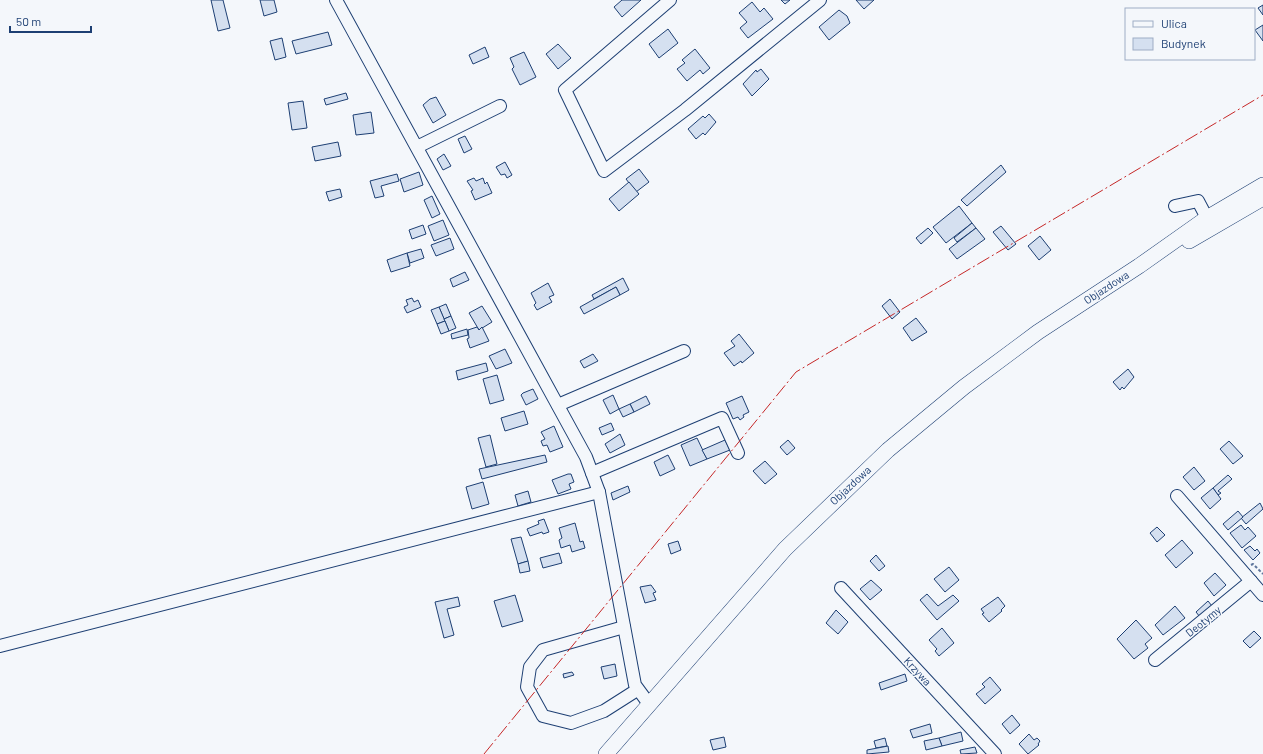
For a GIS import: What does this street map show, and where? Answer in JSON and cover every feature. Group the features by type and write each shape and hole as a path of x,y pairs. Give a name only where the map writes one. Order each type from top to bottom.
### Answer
{"main road":[{"name":"Objazdowa","path":"606,754 785,548 882,455 964,387 1038,332 1139,266 1207,218 1263,185"},
{"name":"Objazdowa","path":"1139,266 1155,261 1263,198"}],"street":[{"path":"336,0 586,457 599,492 637,690 649,704"},
{"path":"670,0 564,90 604,171 684,110 820,0"},
{"path":"417,147 500,106"},
{"path":"1175,206 1198,201 1207,218"},
{"path":"558,405 684,351"},
{"path":"592,473 722,418 738,453"},
{"path":"0,646 599,492"},
{"name":"Deotymy","path":"1155,660 1258,586 1177,496"},
{"name":"Krzywa","path":"841,588 996,754"},
{"path":"624,627 543,650 530,667 527,687 543,716 571,723 604,711 637,690"}],"building":[{"path":"211,0 223,0 230,28 218,31"},
{"path":"260,0 274,0 277,12 264,16"},
{"path":"622,0 641,0 622,17 614,7"},
{"path":"781,0 790,0 785,4"},
{"path":"856,0 874,0 864,9"},
{"path":"752,2 760,12 764,8 773,19 748,38 740,28 747,22 739,13"},
{"path":"1263,5 1263,15 1258,8"},
{"path":"839,10 847,16 850,23 829,40 819,27"},
{"path":"1263,25 1263,41 1255,30"},
{"path":"668,29 678,43 659,58 649,44"},
{"path":"328,32 332,45 296,54 292,41"},
{"path":"282,38 286,57 275,60 270,41"},
{"path":"558,44 571,58 558,69 546,54"},
{"path":"485,47 489,57 473,64 469,55"},
{"path":"695,49 710,68 703,74 700,70 687,81 677,69 685,63 682,60"},
{"path":"524,52 536,77 520,85 512,69 514,67 510,58"},
{"path":"761,69 769,79 752,96 743,84 756,70 757,72"},
{"path":"346,93 348,99 326,105 324,99"},
{"path":"436,97 446,115 433,123 423,105 430,99"},
{"path":"303,101 307,128 292,130 288,103"},
{"path":"371,112 374,133 356,135 353,115"},
{"path":"709,114 716,122 705,135 703,133 696,139 688,129 703,116 705,118"},
{"path":"465,136 472,149 464,153 458,139"},
{"path":"338,142 341,156 315,161 312,147"},
{"path":"444,154 451,166 443,170 437,159"},
{"path":"505,162 512,175 507,178 505,174 501,175 496,167"},
{"path":"1001,165 1006,172 967,206 961,200"},
{"path":"639,169 649,182 636,192 626,179"},
{"path":"419,172 423,185 404,192 400,179"},
{"path":"397,174 399,181 381,186 384,196 375,198 370,181"},
{"path":"474,178 476,181 483,178 485,184 487,182 492,193 475,200 471,191 473,190 467,181"},
{"path":"629,182 639,194 619,211 609,199"},
{"path":"340,189 342,197 329,201 326,192"},
{"path":"432,196 440,214 432,218 424,200"},
{"path":"959,206 972,223 946,243 933,227"},
{"path":"443,220 449,235 434,241 428,226"},
{"path":"972,223 976,228 957,242 954,238"},
{"path":"423,225 426,234 412,239 409,230"},
{"path":"1001,226 1016,244 1008,250 993,232"},
{"path":"928,228 933,233 921,244 916,238"},
{"path":"976,228 985,239 957,259 949,249"},
{"path":"1040,236 1051,250 1039,260 1028,246"},
{"path":"450,238 454,249 436,256 431,245"},
{"path":"421,249 424,258 410,263 407,253"},
{"path":"407,253 410,266 391,272 387,260"},
{"path":"465,272 469,280 453,287 450,279"},
{"path":"623,278 629,290 620,295 616,287 594,299 592,295"},
{"path":"548,283 554,295 549,297 552,302 537,310 534,305 536,303 531,293"},
{"path":"616,287 620,295 584,314 580,307"},
{"path":"412,298 414,302 418,300 421,307 407,313 404,307 408,305 406,300"},
{"path":"890,299 900,312 892,319 882,306"},
{"path":"446,304 451,316 444,319 439,307"},
{"path":"482,306 492,322 479,330 469,313"},
{"path":"439,307 445,321 437,324 431,310"},
{"path":"451,316 456,328 449,331 444,319"},
{"path":"916,318 927,332 912,341 903,328"},
{"path":"445,321 449,331 441,334 437,324"},
{"path":"477,327 479,330 482,327 489,341 470,348 467,339 469,338 468,330"},
{"path":"467,329 468,335 452,339 451,334"},
{"path":"739,334 754,353 742,363 741,361 734,366 724,353 735,346 731,341"},
{"path":"505,349 512,363 496,369 489,356"},
{"path":"593,354 598,361 584,368 580,361"},
{"path":"486,363 488,371 458,380 456,371"},
{"path":"1128,369 1134,377 1124,389 1122,387 1120,390 1113,382"},
{"path":"497,375 504,400 490,404 483,379"},
{"path":"533,389 538,399 526,405 521,395"},
{"path":"613,395 619,409 610,414 603,400"},
{"path":"646,396 650,404 634,412 630,404"},
{"path":"742,396 749,412 743,415 744,417 740,420 738,417 733,419 726,403"},
{"path":"630,404 634,412 623,417 619,409"},
{"path":"524,411 528,424 505,431 501,418"},
{"path":"611,423 614,430 602,435 599,428"},
{"path":"554,426 563,447 550,452 547,445 543,446 541,441 545,439 541,432"},
{"path":"620,434 625,445 610,453 605,444"},
{"path":"490,435 497,464 486,467 478,438"},
{"path":"697,438 707,459 690,466 681,445"},
{"path":"725,440 730,450 707,459 702,450"},
{"path":"788,440 795,448 787,455 780,447"},
{"path":"1229,441 1243,456 1233,464 1220,449"},
{"path":"545,455 547,462 482,479 479,469"},
{"path":"668,455 675,469 660,476 654,462"},
{"path":"765,461 777,474 765,484 753,471"},
{"path":"1194,467 1205,481 1194,490 1183,477"},
{"path":"571,474 574,482 569,484 571,489 558,494 552,480"},
{"path":"1228,475 1232,479 1218,491 1221,493 1218,495 1213,488"},
{"path":"483,482 489,504 472,509 466,487"},
{"path":"628,486 630,492 613,500 611,493"},
{"path":"1213,488 1221,499 1210,509 1201,498"},
{"path":"528,491 531,502 518,506 515,495"},
{"path":"1260,503 1263,509 1246,524 1241,518"},
{"path":"1238,511 1243,517 1228,530 1223,524"},
{"path":"544,519 549,532 543,534 542,532 530,536 527,529 539,524 538,521"},
{"path":"575,523 580,542 583,541 585,548 572,552 570,545 561,548 559,540 562,538 559,528"},
{"path":"1241,525 1245,530 1248,527 1256,536 1242,548 1230,533"},
{"path":"1157,527 1165,535 1157,542 1150,533"},
{"path":"521,537 528,561 518,564 511,539"},
{"path":"1182,540 1193,553 1176,568 1165,555"},
{"path":"678,541 681,550 671,554 668,544"},
{"path":"1250,546 1255,551 1257,549 1260,553 1253,560 1244,550"},
{"path":"559,553 562,563 543,568 540,558"},
{"path":"876,555 885,566 879,571 870,561"},
{"path":"528,561 530,571 520,573 518,564"},
{"path":"949,567 959,580 945,592 934,579"},
{"path":"1215,573 1226,585 1214,596 1204,583"},
{"path":"871,580 882,590 870,600 860,589"},
{"path":"651,585 656,592 653,593 656,600 645,603 640,587"},
{"path":"927,594 938,606 953,595 959,601 937,620 920,600"},
{"path":"515,595 523,621 502,627 494,601"},
{"path":"458,597 460,606 447,609 454,635 444,638 435,602"},
{"path":"998,597 1005,606 1001,610 1002,611 989,622 982,614 984,613 981,609"},
{"path":"1208,601 1212,606 1200,617 1196,612"},
{"path":"1175,606 1185,618 1163,635 1155,625"},
{"path":"836,610 848,622 838,634 826,623"},
{"path":"1136,620 1152,638 1145,644 1148,648 1134,659 1117,639"},
{"path":"942,628 954,643 939,656 935,651 937,649 929,640"},
{"path":"1254,631 1261,638 1250,648 1243,641"},
{"path":"615,664 617,676 604,679 601,667"},
{"path":"572,672 574,675 564,678 563,674"},
{"path":"905,674 907,681 881,690 879,683"},
{"path":"990,677 1001,690 985,704 976,694 985,687 982,684"},
{"path":"1012,715 1020,725 1010,734 1002,724"},
{"path":"930,724 932,733 913,738 910,730"},
{"path":"961,732 963,741 942,746 939,738"},
{"path":"1029,734 1034,740 1037,738 1040,741 1038,744 1039,745 1028,754 1019,744"},
{"path":"724,737 726,747 713,750 710,740"},
{"path":"885,738 887,746 876,748 874,741"},
{"path":"939,738 942,746 926,750 924,741"},
{"path":"888,746 889,752 867,754 867,750"},
{"path":"975,747 977,753 961,754 960,750"}],"power":[{"path":"484,754 796,372 1263,95"}]}
